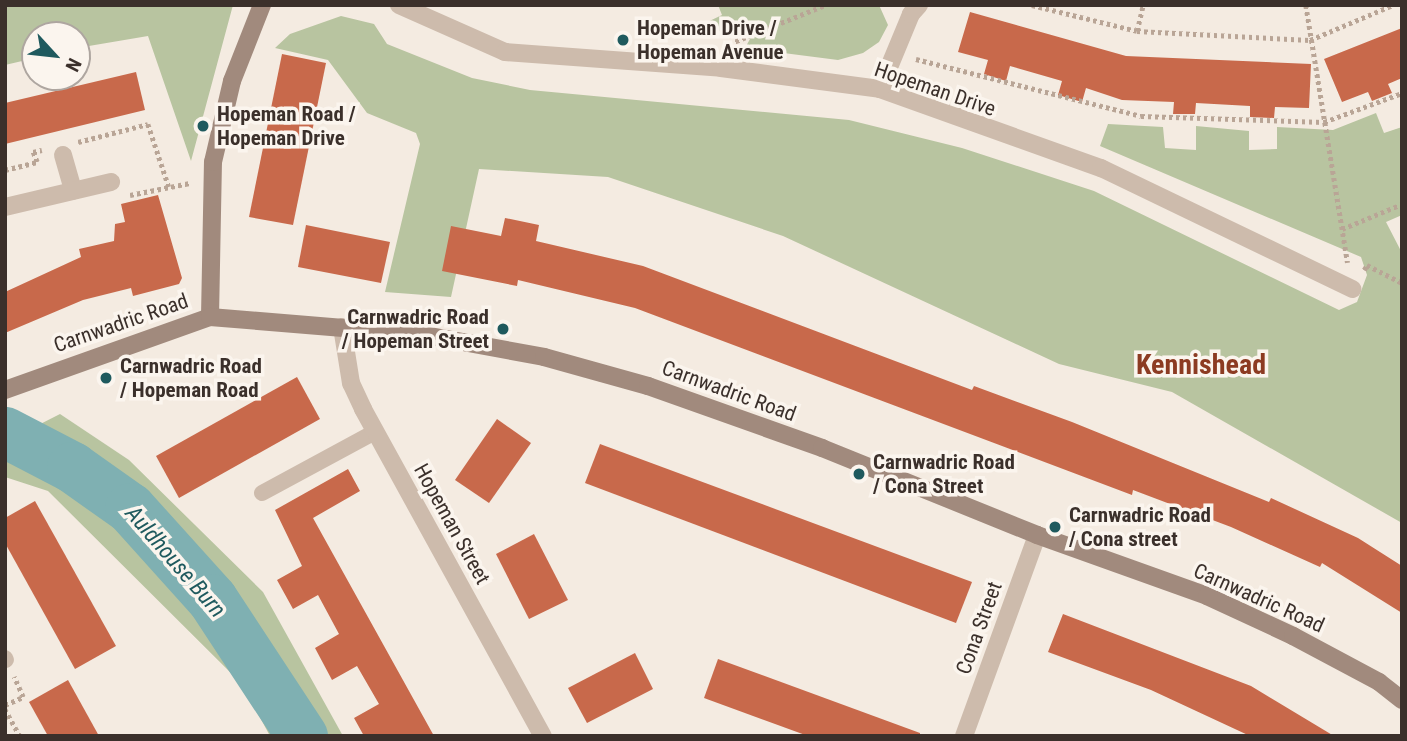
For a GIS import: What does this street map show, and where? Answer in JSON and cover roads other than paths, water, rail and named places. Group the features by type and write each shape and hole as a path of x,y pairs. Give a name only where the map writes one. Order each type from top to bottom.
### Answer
{"street":[{"path":"210,317 212,177 232,80 262,5"},
{"name":"Hopeman Drive","path":"399,5 505,52 721,68 880,89 1101,168 1352,289"},
{"path":"880,89 919,5"},
{"path":"63,155 73,191"},
{"path":"5,207 111,182"},
{"name":"Carnwadric Road","path":"5,390 36,376 210,317 419,334 544,357 648,386 822,448 1037,535 1219,602 1355,668 1402,700"},
{"name":"Hopeman Street","path":"342,327 351,383 375,432 543,736"},
{"name":"Cona Street","path":"964,736 1037,535"}],"lane":[{"path":"262,494 375,432"}],"waterway":[{"name":"Auldhouse Burn","path":"5,432 72,467 130,508 212,599 302,736"}],"place":[{"name":"Hopeman Drive / Hopeman Avenue","path":"623,40"},
{"name":"Hopeman Road / Hopeman Drive","path":"203,126"},
{"name":"Carnwadric Road / Hopeman Street","path":"503,329"},
{"name":"Carnwadric Road / Hopeman Road","path":"106,378"},
{"name":"Carnwadric Road / Cona Street","path":"859,474"},
{"name":"Carnwadric Road / Cona street","path":"1055,527"}],"district":[{"name":"Kennishead","path":"1201,365"}]}
